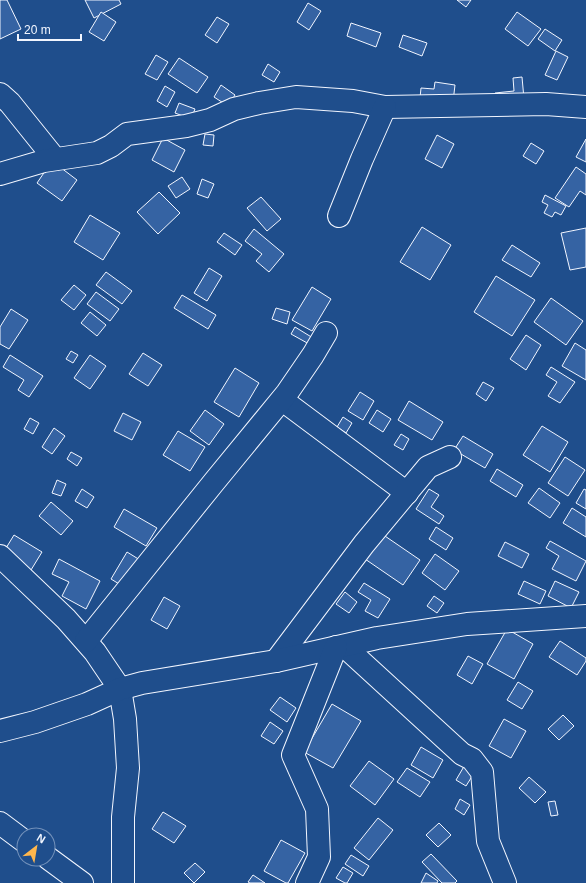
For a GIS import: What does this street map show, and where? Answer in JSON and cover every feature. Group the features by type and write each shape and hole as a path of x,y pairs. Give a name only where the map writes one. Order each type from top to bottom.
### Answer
{"street":[{"path":"0,94 10,103 55,159"},
{"path":"0,174 44,161 97,153 111,146 127,134 186,126 210,120 234,109 296,97 353,101 385,108 546,104 586,107"},
{"path":"339,216 362,158 385,108"},
{"path":"86,641 283,399 314,355 326,334"},
{"path":"283,399 407,493"},
{"path":"276,661 364,544 428,467 450,457"},
{"path":"0,556 66,619 86,641 120,689 125,719 128,768 123,817 123,883"},
{"path":"0,731 35,722 87,704 120,689 142,684 276,661 377,638 467,624 586,616"},
{"path":"306,883 319,857 317,809 293,755 340,647"},
{"path":"340,647 462,754 472,759 482,772 488,841 504,883"},
{"path":"0,823 16,835"},
{"path":"56,864 82,883"}],"building":[{"path":"0,0 7,0 21,29 0,39"},
{"path":"85,0 119,0 121,4 94,18"},
{"path":"457,0 471,0 466,7"},
{"path":"308,3 321,11 309,30 297,22"},
{"path":"101,12 116,22 104,41 89,32"},
{"path":"517,12 541,29 528,46 505,29"},
{"path":"217,17 229,24 217,43 205,35"},
{"path":"351,23 381,33 376,47 347,36"},
{"path":"545,29 562,40 555,51 538,39"},
{"path":"403,35 427,43 422,56 399,47"},
{"path":"556,51 568,57 557,80 545,75"},
{"path":"156,55 168,62 157,80 145,74"},
{"path":"179,58 208,77 197,93 168,74"},
{"path":"268,64 280,72 274,82 262,75"},
{"path":"522,77 524,99 496,103 495,93 514,91 513,78"},
{"path":"435,82 455,85 453,102 420,98 421,88 434,89"},
{"path":"221,85 235,95 228,106 214,97"},
{"path":"165,86 175,92 167,107 157,101"},
{"path":"179,103 195,109 191,119 175,113"},
{"path":"205,134 214,135 213,146 203,145"},
{"path":"437,135 454,144 442,168 425,159"},
{"path":"163,138 185,150 174,172 152,160"},
{"path":"586,139 586,162 576,157"},
{"path":"531,143 544,151 536,164 523,156"},
{"path":"52,161 77,180 62,201 37,183"},
{"path":"576,167 586,174 586,195 580,191 569,207 555,198"},
{"path":"182,177 190,189 176,198 168,186"},
{"path":"202,179 214,184 208,198 197,194"},
{"path":"159,192 180,213 158,234 137,212"},
{"path":"545,195 566,206 561,215 555,212 552,217 544,213 548,205 542,202"},
{"path":"261,197 281,219 267,231 247,208"},
{"path":"90,215 120,233 103,260 74,242"},
{"path":"422,227 451,245 430,280 400,262"},
{"path":"586,228 586,267 570,270 561,233"},
{"path":"254,229 284,254 269,272 256,261 262,254 245,241"},
{"path":"224,233 242,245 235,255 217,242"},
{"path":"512,245 540,263 531,277 502,260"},
{"path":"209,268 222,276 207,301 194,293"},
{"path":"106,272 132,291 122,304 96,285"},
{"path":"496,276 535,300 512,336 474,312"},
{"path":"74,285 86,295 74,310 61,300"},
{"path":"312,287 331,299 312,331 292,320"},
{"path":"96,292 119,309 110,321 87,304"},
{"path":"182,295 216,315 208,329 174,308"},
{"path":"551,298 583,321 566,345 534,322"},
{"path":"276,308 290,312 287,324 272,319"},
{"path":"11,309 28,320 9,349 0,344 0,327"},
{"path":"90,312 106,325 97,336 81,323"},
{"path":"295,327 313,338 309,344 291,334"},
{"path":"526,335 541,345 526,370 510,359"},
{"path":"575,343 586,350 586,380 562,366"},
{"path":"71,351 78,355 73,363 66,359"},
{"path":"143,353 162,365 148,386 129,374"},
{"path":"10,355 43,376 29,397 18,390 24,380 3,367"},
{"path":"90,355 106,366 90,389 74,378"},
{"path":"551,367 575,382 560,403 548,396 557,382 546,375"},
{"path":"235,368 259,383 239,417 214,402"},
{"path":"483,382 494,388 486,401 476,394"},
{"path":"360,392 374,401 363,420 348,411"},
{"path":"409,401 443,422 432,440 398,420"},
{"path":"205,410 224,424 209,445 190,431"},
{"path":"377,410 391,419 383,432 369,423"},
{"path":"123,413 141,422 132,440 114,431"},
{"path":"343,417 352,423 346,433 337,427"},
{"path":"30,418 39,423 33,434 24,429"},
{"path":"542,426 568,442 550,472 523,455"},
{"path":"54,428 65,436 52,454 42,447"},
{"path":"178,431 205,447 190,471 163,455"},
{"path":"401,434 409,439 403,450 394,445"},
{"path":"463,436 493,454 485,468 454,450"},
{"path":"71,452 82,458 77,466 67,459"},
{"path":"565,457 585,470 568,496 548,483"},
{"path":"497,469 523,485 516,497 490,481"},
{"path":"57,480 66,484 61,496 52,493"},
{"path":"539,488 560,503 550,518 528,503"},
{"path":"82,489 94,497 87,508 75,501"},
{"path":"429,489 439,495 431,507 444,516 439,524 416,509"},
{"path":"584,489 586,490 586,509 576,503"},
{"path":"51,502 73,521 61,535 39,516"},
{"path":"572,508 586,517 586,537 563,523"},
{"path":"124,509 157,528 146,546 114,527"},
{"path":"436,527 453,538 446,550 429,539"},
{"path":"382,534 420,560 403,585 365,559"},
{"path":"14,535 42,552 31,570 3,553"},
{"path":"550,541 586,561 576,581 552,569 559,556 546,548"},
{"path":"505,542 529,554 522,568 498,556"},
{"path":"127,552 140,560 124,587 111,579"},
{"path":"435,554 459,571 445,590 422,573"},
{"path":"59,559 100,581 86,609 62,596 69,582 52,574"},
{"path":"524,581 546,591 540,604 518,594"},
{"path":"555,581 579,592 571,608 548,596"},
{"path":"364,583 390,599 378,618 365,611 371,600 358,592"},
{"path":"345,592 357,602 349,613 336,604"},
{"path":"434,596 444,603 437,613 427,606"},
{"path":"164,597 180,606 167,629 151,620"},
{"path":"507,629 533,644 514,679 487,664"},
{"path":"560,641 586,658 586,661 577,675 549,657"},
{"path":"468,656 483,664 472,684 457,675"},
{"path":"518,682 533,691 522,709 507,700"},
{"path":"280,697 296,708 287,722 270,710"},
{"path":"332,704 361,721 333,768 304,752"},
{"path":"563,715 574,726 559,740 548,729"},
{"path":"504,719 526,731 511,758 489,746"},
{"path":"270,722 283,731 274,744 261,736"},
{"path":"421,747 443,760 433,778 411,765"},
{"path":"369,761 394,779 375,805 350,786"},
{"path":"466,763 476,770 466,786 456,780"},
{"path":"407,768 430,782 420,797 397,782"},
{"path":"529,777 546,792 535,803 519,788"},
{"path":"460,799 470,805 464,815 455,809"},
{"path":"555,801 558,815 551,816 548,802"},
{"path":"163,812 186,826 174,843 152,829"},
{"path":"378,818 393,830 369,860 354,848"},
{"path":"439,823 451,835 438,847 426,835"},
{"path":"281,840 305,853 288,883 264,871"},
{"path":"431,854 457,881 455,883 442,883 422,862"},
{"path":"351,855 369,866 363,876 345,864"},
{"path":"195,863 205,872 194,883 184,873"},
{"path":"343,867 353,873 347,883 336,878"},
{"path":"426,873 438,881 437,883 421,883"},
{"path":"253,875 265,883 248,882"}]}
